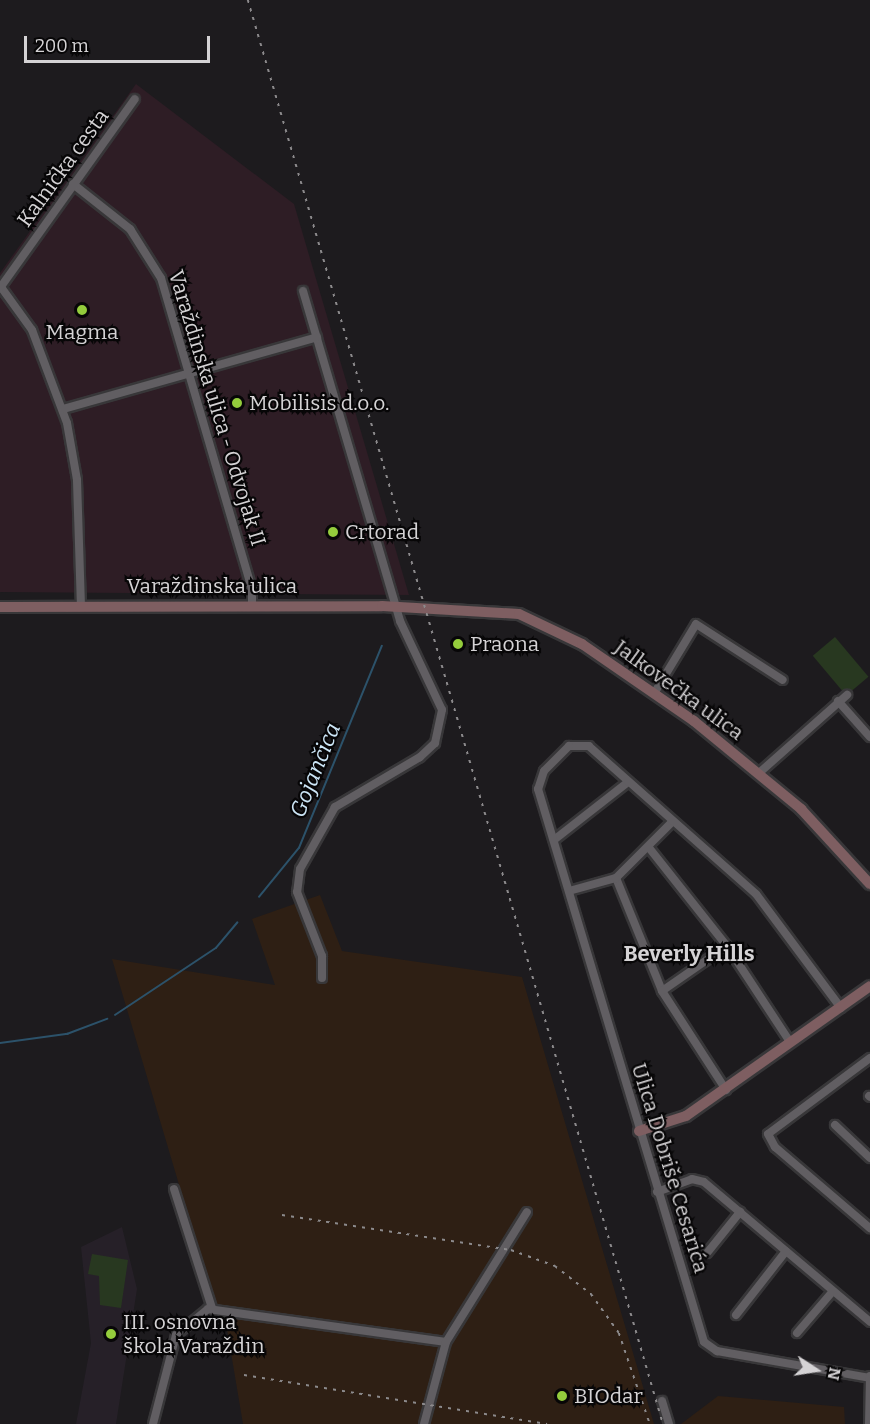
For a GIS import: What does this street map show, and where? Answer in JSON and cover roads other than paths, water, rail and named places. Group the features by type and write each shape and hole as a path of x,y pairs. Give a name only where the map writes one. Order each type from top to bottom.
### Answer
{"main road":[{"name":"Varaždinska ulica","path":"0,607 252,606 424,609"},
{"name":"Jalkovečka ulica","path":"424,609 496,610 526,617 582,644 655,692 759,773 814,823 870,884"},
{"path":"639,1131 686,1116 726,1090 870,986"}],"street":[{"name":"Kalnička cesta","path":"0,288 135,99"},
{"name":"Varaždinska ulica - Odvojak II","path":"73,184 123,221 147,252 161,278 252,589 252,606"},
{"path":"0,288 32,330 63,410 77,480 81,606"},
{"path":"303,291 396,607 412,652 434,684 441,726 420,758 335,807 315,837 296,885 322,956 322,978"},
{"path":"63,410 317,337"},
{"path":"655,692 696,624 726,639 783,680"},
{"path":"759,773 847,695"},
{"path":"838,701 870,737"},
{"name":"Ulica Dobriše Cesarića","path":"840,1008 777,917 589,746 569,746 539,779 554,840 657,1192 708,1347 870,1377"},
{"path":"554,840 628,782"},
{"path":"569,891 615,878 650,849 672,822"},
{"path":"650,849 727,946 790,1042"},
{"path":"615,878 662,991 726,1090"},
{"path":"662,991 727,946"},
{"path":"870,1058 768,1134 775,1147 870,1228"},
{"path":"835,1125 870,1158"},
{"path":"657,1192 698,1179 870,1322"},
{"path":"174,1189 212,1308"},
{"path":"424,1424 446,1342 527,1212"},
{"path":"707,1253 740,1212"},
{"path":"736,1315 786,1251"},
{"path":"797,1333 833,1291"},
{"path":"153,1424 176,1335 194,1316 212,1308 446,1342"},
{"path":"869,1424 870,1377"},
{"path":"662,1401 669,1424"}],"waterway":[{"name":"Gojančica","path":"259,897 299,848 382,646"},
{"name":"Gojančica","path":"115,1015 216,948 237,923"},
{"name":"Gojančica","path":"0,1043 67,1034 107,1019"}],"railway":[{"path":"248,0 663,1424"},
{"path":"282,1215 511,1250 555,1266 591,1294 619,1333 650,1424"},
{"path":"244,1375 547,1424"}],"place":[{"name":"Magma","path":"82,310"},
{"name":"Mobilisis d.o.o.","path":"237,403"},
{"name":"Crtorad","path":"333,532"},
{"name":"Praona","path":"458,644"},
{"name":"III. osnovna škola Varaždin","path":"111,1334"},
{"name":"BIOdar","path":"562,1396"}],"district":[{"name":"Beverly Hills","path":"689,954"}]}
